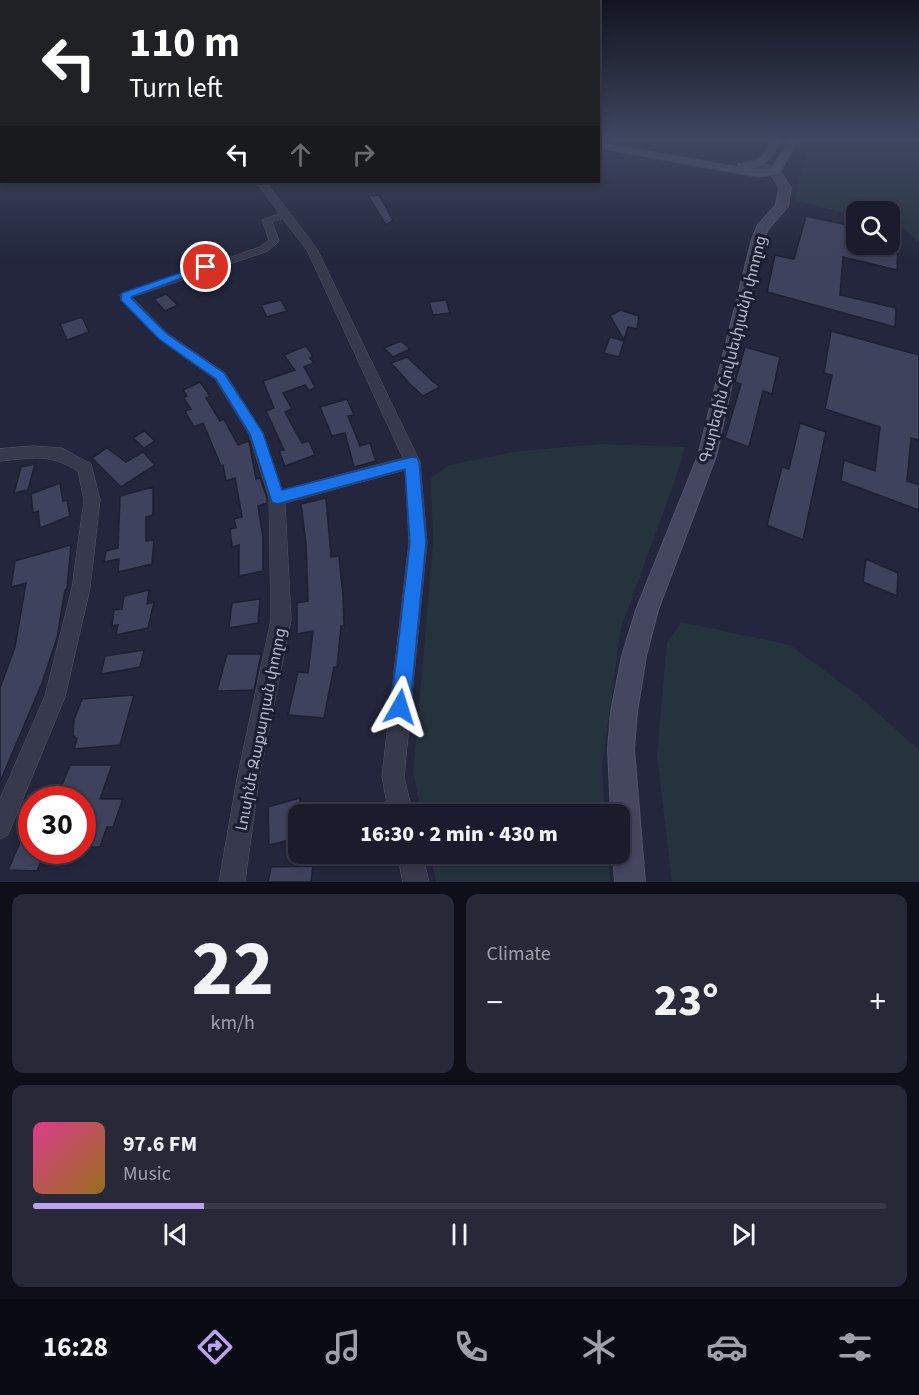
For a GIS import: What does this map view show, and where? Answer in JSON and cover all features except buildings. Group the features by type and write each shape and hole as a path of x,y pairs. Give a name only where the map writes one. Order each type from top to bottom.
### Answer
{"main road":[{"name":"Գարեգին Հովսեփյանի փողոց","path":"630,882 621,749 633,656 647,610 707,456 758,239 762,228 782,206 785,187 779,180"}],"street":[{"path":"263,183 312,249 412,462 418,542 393,777 399,804"},
{"name":"Լուսինե Զաքարյան փողոց","path":"232,882 248,779 281,620 277,498 256,433 220,376 163,336 127,300 126,295 264,249 274,241 267,220 285,215"},
{"path":"0,455 33,452 62,454 85,468 92,500 81,588 55,697 0,827"},
{"path":"277,498 412,462"},
{"path":"412,864 416,882"}],"shaded area":[{"path":"800,180 919,180 919,243 900,227 900,201 846,201 846,213 795,200"},
{"path":"601,444 685,447 621,628 602,767 604,804 420,804 413,774 433,545 431,478 449,465 520,451"},
{"path":"681,622 790,645 860,697 919,750 919,882 672,882 657,755 667,642"},
{"path":"432,864 609,864 610,882 436,882"}],"route":[{"path":"206,267 126,295 127,300 163,336 220,376 256,433 277,498 412,462 418,542 400,707"}]}
